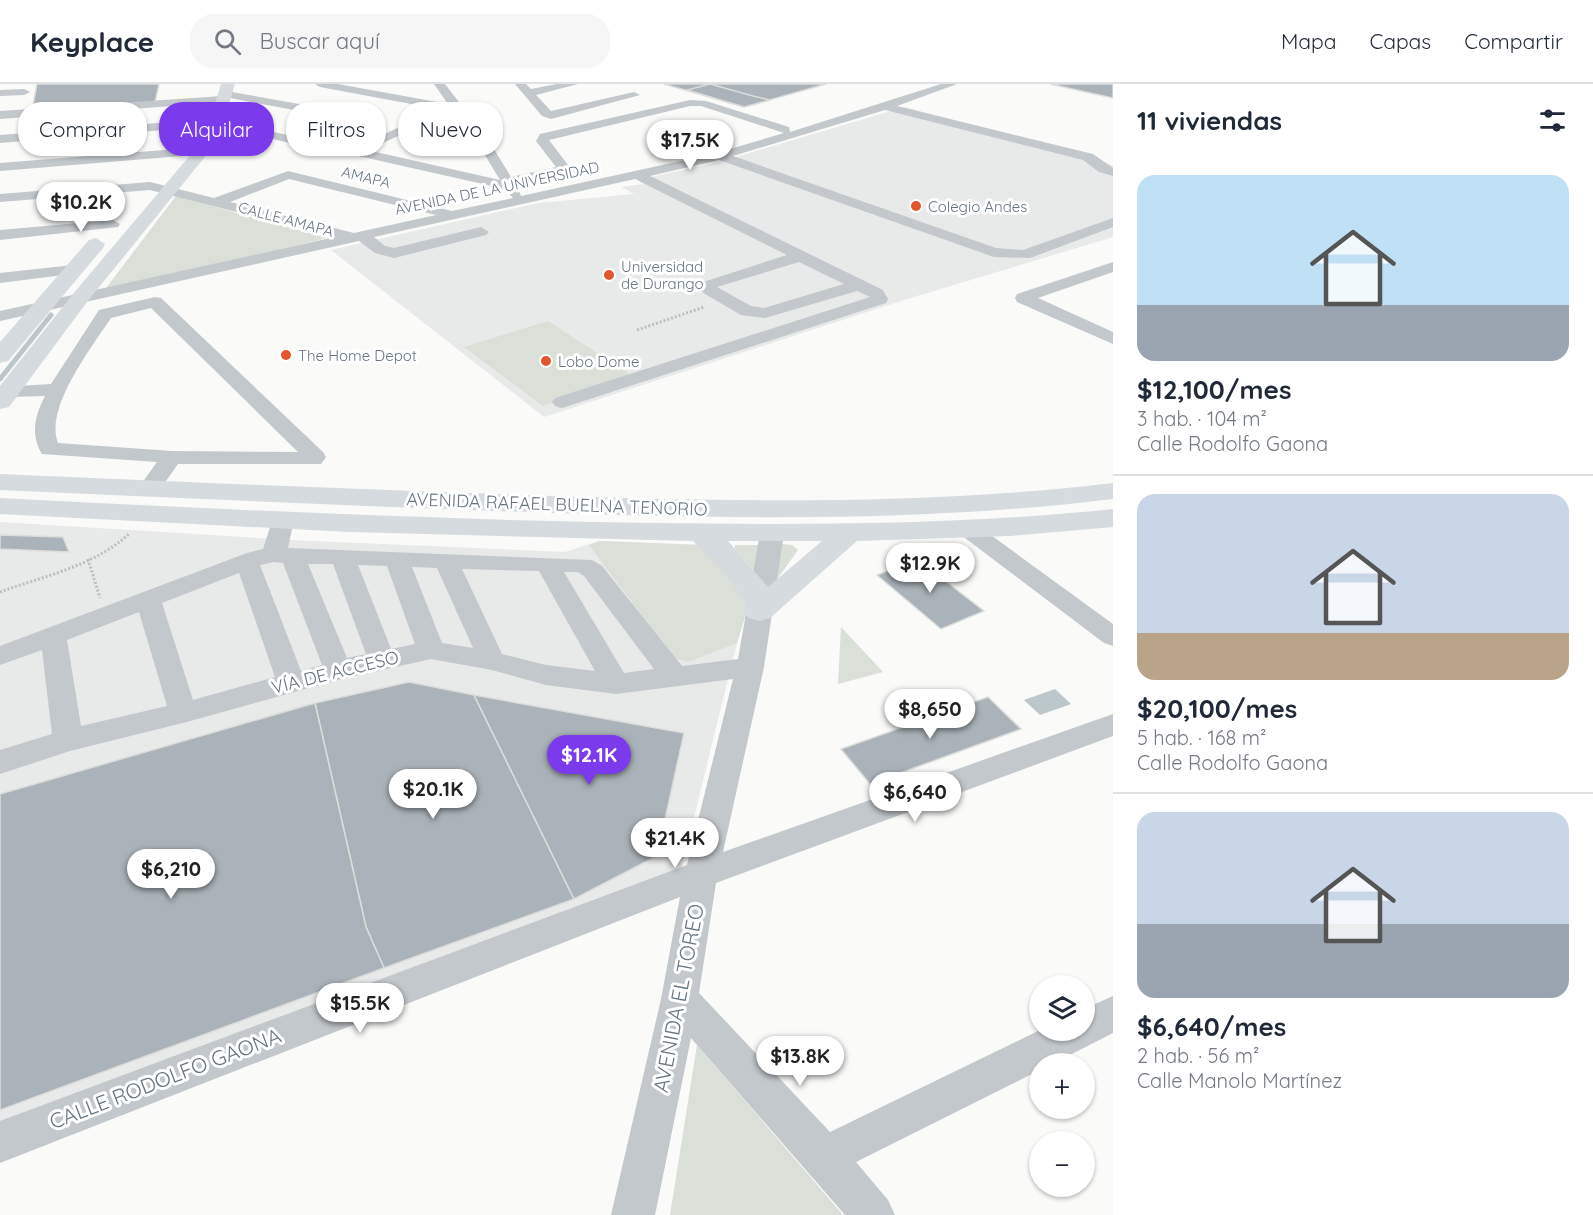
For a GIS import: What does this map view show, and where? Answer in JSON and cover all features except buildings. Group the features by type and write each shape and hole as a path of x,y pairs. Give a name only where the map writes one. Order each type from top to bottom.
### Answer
{"main road":[{"path":"211,84 222,94"},
{"path":"0,356 175,156"},
{"path":"4,396 80,298 197,156"},
{"path":"0,468 13,483"},
{"name":"AVENIDA RAFAEL BUELNA TENORIO","path":"13,483 282,520 570,532 701,532 772,522 1063,498 1113,491"},
{"name":"AVENIDA RAFAEL BUELNA TENORIO","path":"0,506 147,502 772,522 849,533 969,530 1113,518"},
{"path":"701,532 722,550 749,582 760,606 849,533"}],"street":[{"path":"320,84 419,102"},
{"path":"439,84 453,102"},
{"path":"520,84 546,114 551,115 634,95 612,87"},
{"path":"529,93 573,84"},
{"name":"AVENIDA DE LA UNIVERSIDAD","path":"0,316 452,215 512,189 630,176 720,156 807,131 951,84"},
{"path":"0,93 24,92"},
{"path":"0,115 222,94 266,102"},
{"path":"274,103 355,118 297,141 274,136"},
{"path":"398,132 354,151 512,189 559,173 607,173 675,159 785,130 702,104 690,103 544,137 542,141 559,173"},
{"path":"883,106 1088,157 1104,169 1113,172"},
{"path":"0,139 159,127"},
{"path":"807,131 830,139"},
{"path":"0,167 159,154"},
{"path":"492,156 512,189"},
{"path":"720,156 1002,253 1024,255 1113,222"},
{"path":"746,165 767,159"},
{"name":"AMAPA","path":"219,201 282,176 293,176 452,215"},
{"path":"562,402 880,299 877,294 859,285 794,258 630,176"},
{"path":"0,198 150,186 219,201"},
{"name":"CALLE AMAPA","path":"219,201 356,236"},
{"path":"0,235 113,224"},
{"path":"356,236 380,250 394,253 481,232"},
{"path":"794,258 708,284 709,290 747,310 774,313 859,285"},
{"path":"1113,267 1023,298 1113,339"},
{"path":"0,278 73,270"},
{"path":"157,302 315,457 309,460 172,457 50,449 44,438 44,424 57,390 105,314 157,302"},
{"path":"4,396 57,390"},
{"path":"147,502 172,457"},
{"path":"282,520 381,660"},
{"path":"328,522 306,555 338,670"},
{"name":"AVENIDA EL TOREO","path":"633,1215 680,999 700,874 750,667 772,522"},
{"path":"969,530 1113,637"},
{"path":"0,656 247,562 306,555 583,565 592,570 676,678"},
{"path":"396,558 431,650"},
{"path":"446,560 492,661"},
{"path":"247,562 291,682"},
{"path":"547,564 616,684"},
{"path":"148,599 183,713"},
{"path":"53,636 68,740"},
{"name":"VÍA DE ACCESO","path":"0,762 68,740 183,713 291,682 431,650 492,661 546,675 616,684 750,667"},
{"name":"CALLE RODOLFO GAONA","path":"0,1142 700,874 1113,725"},
{"path":"680,999 824,1156 873,1215"},
{"path":"1095,1023 1113,1014"},
{"path":"824,1156 1058,1041"}],"path":[{"path":"637,330 727,300"},
{"path":"0,592 88,559 124,540 147,502"},
{"path":"88,559 105,616"}],"shaded area":[{"path":"904,107 1095,157 1113,166 1113,237 904,300 544,417 331,250 538,203 634,194 621,187 658,182 651,177 719,162"},
{"path":"176,196 327,238 103,292"},
{"name":"Lobo Dome","path":"548,321 631,375 543,406 464,347"},
{"path":"0,522 291,540 565,552 599,541 703,545 750,600 737,643 679,878 0,1136"},
{"path":"599,541 703,545 750,600 737,643 688,662 674,658 589,545"},
{"path":"782,544 792,545 798,550 775,582"},
{"path":"735,545 761,545 755,572 735,549"},
{"path":"841,627 883,672 838,684"},
{"path":"1055,689 1071,704 1040,715 1024,700"},
{"path":"697,1045 843,1215 670,1215"}],"waterway":[{"path":"0,379 51,315"}],"place":[{"name":"Colegio Andes","path":"916,206"},
{"name":"Universidad de Durango","path":"609,275"},
{"name":"The Home Depot","path":"286,355"},
{"name":"Lobo Dome","path":"546,361"}]}
